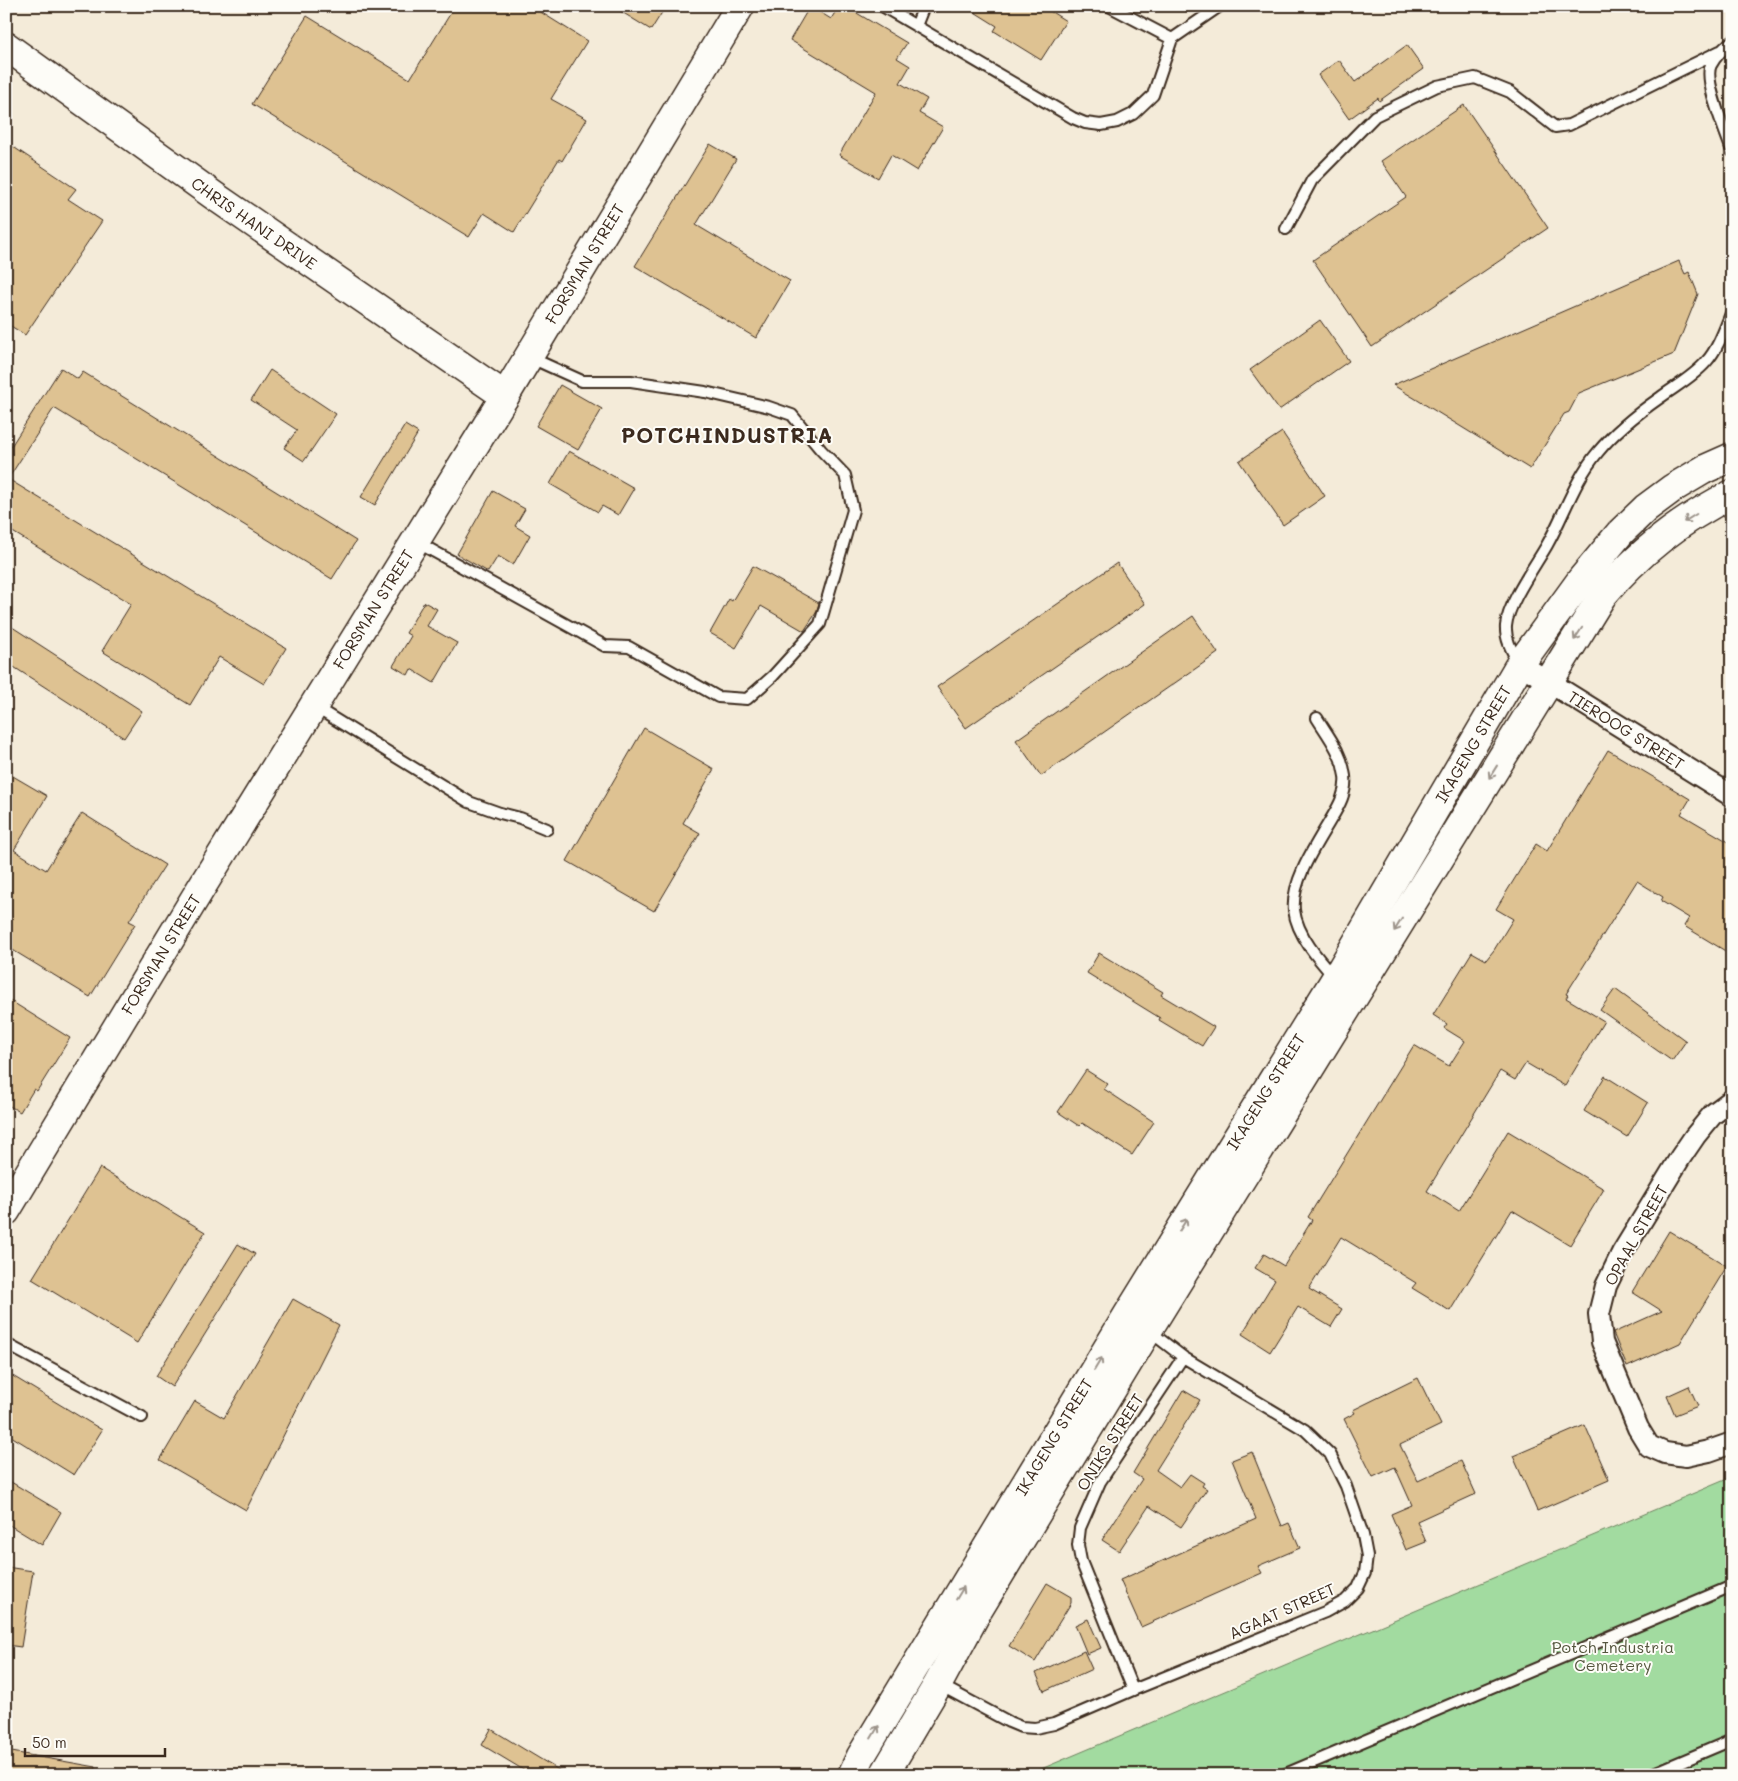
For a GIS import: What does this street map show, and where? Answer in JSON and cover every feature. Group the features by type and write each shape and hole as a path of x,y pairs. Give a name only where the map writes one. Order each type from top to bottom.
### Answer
{"street":[{"name":"FORSMAN STREET","path":"6,1211 312,705 505,396 740,6"},
{"name":"CHRIS HANI DRIVE","path":"6,46 212,195 505,396"},
{"name":"IKAGENG STREET","path":"1347,984 1389,888 1520,664 1581,580 1620,532 1646,508 1673,488 1732,456"},
{"name":"IKAGENG STREET","path":"884,1775 926,1676 1137,1323 1347,984 1412,902 1602,596 1620,574 1671,530 1712,504 1732,494"},
{"name":"TIEROOG STREET","path":"1520,664 1732,796"},
{"path":"1389,888 1412,902"},
{"name":"OPAAL STREET","path":"1732,1100 1713,1114 1680,1158 1622,1253 1606,1286 1599,1314 1602,1342 1638,1428 1649,1446 1665,1453 1686,1456 1732,1443"},
{"name":"IKAGENG STREET","path":"852,1775 861,1756 926,1676"}],"lane":[{"path":"882,6 1073,118 1085,123 1101,125 1117,122 1133,114 1153,95 1172,40 1220,6"},
{"path":"916,26 924,6"},
{"path":"1109,6 1172,40"},
{"path":"1286,229 1312,180 1374,116 1437,86 1476,78 1510,92 1555,127 1569,125 1720,51 1732,41"},
{"path":"1720,51 1710,66 1709,83 1732,151"},
{"path":"1520,664 1511,650 1506,626 1512,608 1548,544 1581,479 1597,453 1620,428 1686,380 1708,361 1732,311"},
{"path":"414,541 605,646 629,647 718,697 747,699 773,676 820,624 853,510 845,475 792,415 770,407 705,392 631,381 582,380 528,356"},
{"path":"312,705 469,802 547,828"},
{"path":"1317,718 1341,756 1345,778 1342,800 1307,862 1297,885 1294,911 1297,922 1317,957 1347,984"},
{"name":"AGAAT STREET","path":"926,1676 1009,1722 1021,1727 1035,1728 1054,1724 1325,1612 1345,1601 1358,1588 1365,1573 1367,1556 1363,1535 1346,1486 1330,1454 1305,1430 1183,1357 1137,1323"},
{"path":"6,1344 142,1417"},
{"name":"ONIKS STREET","path":"1133,1690 1081,1562 1078,1545 1080,1528 1100,1482 1183,1357"},
{"path":"1283,1775 1732,1586"},
{"path":"1649,1775 1732,1740"}],"shaded area":[{"name":"POTCHINDUSTRIA","path":"6,6 1732,6 1732,1775 6,1775"}],"green space":[{"name":"Potch Industria Cemetery","path":"1732,1477 1732,1775 1027,1775"}],"building":[{"path":"455,6 531,6 587,41 551,99 587,119 562,161 559,159 514,232 484,213 469,237 252,104 307,16 410,79"},
{"path":"612,6 666,6 651,30"},
{"path":"810,6 831,19 839,6 845,6 907,43 897,58 910,66 900,83 927,99 919,113 943,127 917,171 891,155 878,178 839,155 876,92 790,40"},
{"path":"965,6 1042,6 1066,21 1041,60 994,31 997,26"},
{"path":"1407,45 1424,69 1379,101 1378,98 1349,119 1318,75 1339,60 1355,82"},
{"path":"1464,105 1548,228 1372,347 1313,260 1406,197 1381,161"},
{"path":"6,142 76,189 68,199 102,221 25,335 6,323"},
{"path":"710,144 736,159 696,225 790,281 756,338 635,266"},
{"path":"1679,261 1685,274 1689,272 1698,294 1674,354 1579,393 1569,412 1564,414 1530,469 1393,385"},
{"path":"1320,320 1349,361 1279,410 1250,370"},
{"path":"61,368 78,379 83,372 356,541 332,579 54,408 8,479 286,648 264,684 219,657 190,705 102,651 131,604 6,528 6,454"},
{"path":"270,370 336,414 304,461 284,448 297,430 251,400"},
{"path":"560,385 602,409 578,450 536,426"},
{"path":"405,425 418,433 375,505 361,497"},
{"path":"1282,432 1325,496 1283,525 1239,461"},
{"path":"569,451 634,488 618,515 602,506 598,512 550,484"},
{"path":"493,491 525,509 515,526 530,535 513,565 498,556 488,572 457,554"},
{"path":"1117,563 1145,604 966,728 937,687"},
{"path":"753,566 819,603 816,613 804,631 761,606 736,648 710,633 729,599 732,601"},
{"path":"424,602 437,609 427,626 457,643 434,683 411,669 408,675 393,666 411,636 406,633"},
{"path":"1193,616 1218,653 1041,776 1016,740"},
{"path":"6,623 142,711 124,738 6,662"},
{"path":"644,728 714,769 683,823 700,833 654,911 567,861"},
{"path":"1608,750 1690,799 1681,814 1732,844 1732,955 1684,926 1689,918 1661,901 1663,897 1637,881 1566,994 1568,995 1566,998 1604,1021 1565,1086 1526,1063 1515,1080 1500,1071 1427,1191 1459,1211 1508,1131 1604,1189 1570,1245 1512,1210 1450,1311 1412,1288 1416,1283 1341,1237 1309,1289 1342,1309 1331,1327 1298,1307 1270,1352 1242,1334 1275,1280 1255,1268 1264,1254 1284,1266 1312,1220 1308,1217 1414,1045 1449,1066 1465,1041 1444,1028 1447,1024 1433,1015 1472,952 1486,960 1494,950 1513,919 1496,909 1536,844 1547,851"},
{"path":"6,772 47,796 14,850 46,870 82,813 165,865 129,921 135,924 90,997 6,946"},
{"path":"1099,953 1163,992 1161,995 1214,1027 1202,1046 1087,973"},
{"path":"1615,989 1686,1041 1672,1061 1600,1010"},
{"path":"6,998 70,1038 37,1091 34,1089 20,1112 6,1104"},
{"path":"1086,1070 1108,1084 1104,1089 1154,1122 1132,1155 1082,1123 1079,1126 1058,1112"},
{"path":"1605,1076 1648,1103 1627,1137 1584,1111"},
{"path":"100,1168 205,1232 137,1343 32,1279"},
{"path":"1669,1231 1727,1266 1680,1343 1627,1367 1613,1333 1662,1311 1632,1292"},
{"path":"238,1244 255,1254 172,1387 156,1376"},
{"path":"293,1299 339,1325 246,1510 160,1460 195,1401 224,1418"},
{"path":"6,1372 102,1430 74,1475 6,1433"},
{"path":"1418,1378 1441,1425 1400,1445 1418,1481 1461,1461 1476,1494 1417,1521 1426,1542 1406,1550 1391,1514 1412,1505 1395,1467 1373,1477 1344,1419 1355,1413 1353,1410"},
{"path":"1689,1386 1698,1406 1675,1415 1667,1396"},
{"path":"1183,1390 1200,1400 1156,1470 1180,1487 1190,1474 1204,1483 1202,1486 1207,1489 1181,1527 1149,1506 1119,1551 1102,1540 1142,1479 1133,1473"},
{"path":"1585,1425 1609,1480 1537,1511 1513,1456"},
{"path":"1252,1452 1282,1526 1289,1523 1300,1548 1258,1566 1262,1573 1141,1627 1120,1580 1256,1519 1232,1460"},
{"path":"6,1479 61,1512 42,1545 6,1523"},
{"path":"6,1567 33,1571 21,1647 6,1645"},
{"path":"1047,1583 1071,1597 1071,1603 1035,1662 1009,1646"},
{"path":"1088,1619 1101,1648 1087,1654 1075,1625"},
{"path":"1084,1651 1092,1669 1044,1691 1036,1673"},
{"path":"491,1729 567,1775 531,1775 482,1745"},
{"path":"6,1751 96,1767 95,1775 6,1775"}],"district":[{"name":"POTCHINDUSTRIA","path":"727,436"}]}
